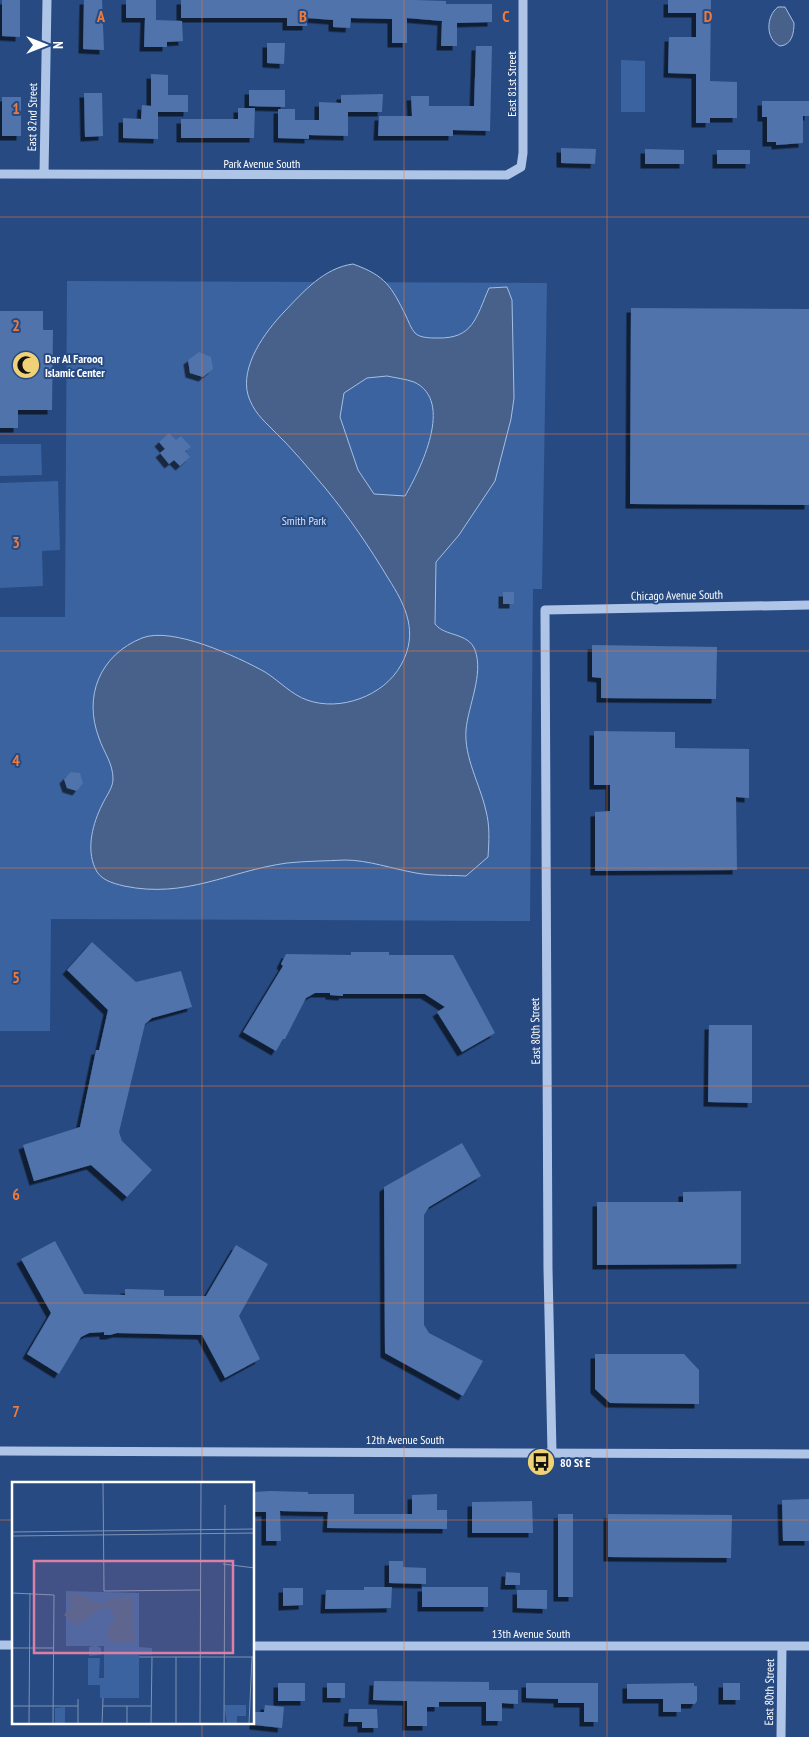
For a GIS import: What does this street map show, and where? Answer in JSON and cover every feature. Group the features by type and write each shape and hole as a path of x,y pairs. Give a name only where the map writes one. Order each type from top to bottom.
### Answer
{"street":[{"name":"East 82nd Street","path":"44,174 47,0"},
{"name":"East 81st Street","path":"521,167 524,153 524,0"},
{"name":"Park Avenue South","path":"0,174 494,176 507,175 521,167"},
{"name":"Chicago Avenue South","path":"545,610 809,605"},
{"name":"East 80th Street","path":"545,610 548,1269 552,1452"},
{"name":"12th Avenue South","path":"0,1451 809,1454"},
{"name":"13th Avenue South","path":"255,1646 809,1646"},
{"name":"East 80th Street","path":"781,1737 782,1646"}],"green space":[{"path":"621,60 645,61 645,112 621,112"},
{"name":"Smith Park","path":"67,281 547,283 542,589 533,589 530,921 51,919 50,1031 0,1031 0,617 65,617"},
{"path":"0,444 41,444 42,475 0,476"},
{"path":"58,481 60,550 42,551 43,586 0,588 0,483"}],"shaded area":[{"path":"778,7 785,7 794,23 790,41 780,46 772,38 769,27 771,16"},
{"path":"353,264 364,268 386,283 396,297 414,331 420,336 449,337 466,331 472,325 489,288 507,287 512,300 514,398 511,419 495,481 459,535 436,562 435,624 444,631 462,637 472,644 477,659 477,680 467,721 466,740 467,751 487,817 489,834 488,857 466,876 422,874 372,863 345,860 287,863 188,887 167,889 146,889 111,882 97,872 91,852 93,828 113,782 110,763 101,743 95,722 94,692 106,666 127,645 142,638 155,635 170,636 205,645 222,651 265,672 301,698 333,704 360,699 384,685 401,665 406,653 410,631 408,620 405,609 394,588 343,510 252,406 246,384 251,361 269,329 315,282 324,275 343,266","holes":["387,376 414,382 426,391 432,404 433,420 425,454 405,496 374,494 358,470 340,417 344,393 367,378"]}],"building":[{"path":"2,0 20,0 20,37 2,36"},
{"path":"84,0 102,0 104,50 83,49"},
{"path":"126,0 156,0 156,20 182,21 183,41 167,42 167,47 144,47 145,18 126,18"},
{"path":"181,0 415,0 446,1 446,4 492,4 492,22 457,23 457,46 441,46 442,21 407,18 407,43 392,43 392,19 351,18 350,28 333,27 333,20 307,18 307,26 287,26 287,18 181,18"},
{"path":"668,0 711,0 710,81 737,82 737,118 710,118 710,123 696,123 696,74 668,73 669,37 696,37 696,13 668,13"},
{"path":"267,43 285,43 284,64 267,63"},
{"path":"476,46 492,46 490,131 453,130 453,136 378,136 379,116 412,116 411,96 429,96 429,106 474,106"},
{"path":"151,74 168,75 168,95 188,95 188,112 158,112 158,139 123,138 123,118 141,119 142,105 151,106"},
{"path":"249,90 285,90 285,107 249,106"},
{"path":"84,93 102,93 103,136 85,137"},
{"path":"383,94 382,112 348,112 348,136 309,135 309,139 278,138 278,109 295,109 295,120 319,120 319,102 341,103 341,95"},
{"path":"2,97 21,97 21,136 2,136"},
{"path":"762,101 809,101 809,116 803,116 803,143 776,145 776,142 767,142 767,117 762,117"},
{"path":"238,108 255,108 254,138 181,138 181,119 238,119"},
{"path":"561,148 596,149 595,164 561,163"},
{"path":"645,149 684,150 684,164 645,164"},
{"path":"717,150 750,150 750,164 717,164"},
{"path":"631,308 809,309 809,505 630,504"},
{"name":"Dar Al Farooq Islamic Center","path":"0,311 43,311 43,330 53,330 52,410 18,410 18,428 0,428"},
{"path":"199,352 211,357 213,369 203,377 190,373 188,360"},
{"path":"169,433 176,440 181,436 191,447 185,451 190,457 180,466 174,460 169,464 160,453 165,449 159,442"},
{"path":"503,592 514,592 514,604 503,604"},
{"path":"592,645 717,647 716,699 601,698 601,678 592,677"},
{"path":"594,731 675,732 675,748 749,749 749,798 736,797 737,870 595,871 595,812 610,811 610,785 594,785"},
{"path":"71,772 80,773 83,783 77,791 67,788 64,779"},
{"path":"92,942 136,982 181,971 192,1007 152,1018 145,1024 119,1132 122,1141 152,1170 127,1197 91,1165 34,1181 23,1145 80,1127 96,1050 99,1050 108,1010 67,970"},
{"path":"351,952 389,952 389,955 453,955 495,1033 462,1052 437,1012 445,1007 425,994 343,994 343,996 330,995 330,993 315,993 306,998 285,1039 283,1039 276,1051 243,1032 283,966 281,964 286,954 351,955"},
{"path":"709,1025 752,1025 752,1103 708,1102"},
{"path":"462,1143 481,1176 429,1207 424,1215 424,1325 429,1333 483,1361 463,1396 385,1353 384,1187"},
{"path":"741,1191 741,1264 597,1265 597,1202 683,1202 683,1192"},
{"path":"55,1241 84,1294 125,1295 125,1289 164,1290 164,1296 206,1296 236,1245 268,1264 239,1316 260,1359 225,1378 202,1335 117,1333 104,1335 104,1332 89,1333 81,1337 59,1374 27,1354 51,1313 21,1259"},
{"path":"595,1354 684,1354 699,1370 699,1404 610,1403 595,1389"},
{"path":"255,1492 354,1494 354,1514 412,1514 412,1495 437,1494 437,1510 447,1510 447,1529 327,1528 328,1512 280,1511 281,1541 266,1541 266,1512 255,1512"},
{"path":"809,1499 809,1541 783,1541 782,1500"},
{"path":"532,1501 533,1533 472,1533 472,1502"},
{"path":"558,1514 573,1514 573,1597 558,1597"},
{"path":"608,1514 732,1515 731,1558 608,1557"},
{"path":"389,1561 403,1561 403,1567 426,1568 426,1584 389,1583"},
{"path":"506,1572 520,1573 520,1585 505,1585"},
{"path":"364,1587 392,1587 391,1608 325,1609 326,1590 364,1590"},
{"path":"422,1587 488,1587 488,1607 422,1607"},
{"path":"283,1588 303,1588 303,1605 283,1606"},
{"path":"517,1590 547,1590 547,1609 517,1608"},
{"path":"374,1681 489,1682 489,1690 518,1690 518,1704 502,1703 502,1721 486,1721 486,1702 439,1702 439,1707 427,1707 427,1726 407,1726 407,1701 373,1700"},
{"path":"278,1683 305,1683 305,1701 278,1701"},
{"path":"327,1683 345,1683 345,1698 327,1698"},
{"path":"526,1683 598,1683 598,1722 584,1722 584,1703 558,1703 558,1699 526,1698"},
{"path":"694,1683 694,1686 697,1686 697,1701 695,1704 681,1704 681,1712 663,1712 663,1699 627,1699 627,1684"},
{"path":"723,1683 740,1683 740,1700 723,1700"},
{"path":"265,1705 284,1707 282,1728 254,1725 255,1712 264,1712"},
{"path":"349,1709 377,1709 378,1728 362,1728 362,1722 348,1722"}],"place":[{"name":"Dar Al Farooq Islamic Center","path":"26,365"},
{"name":"80 St E","path":"541,1462"}]}
